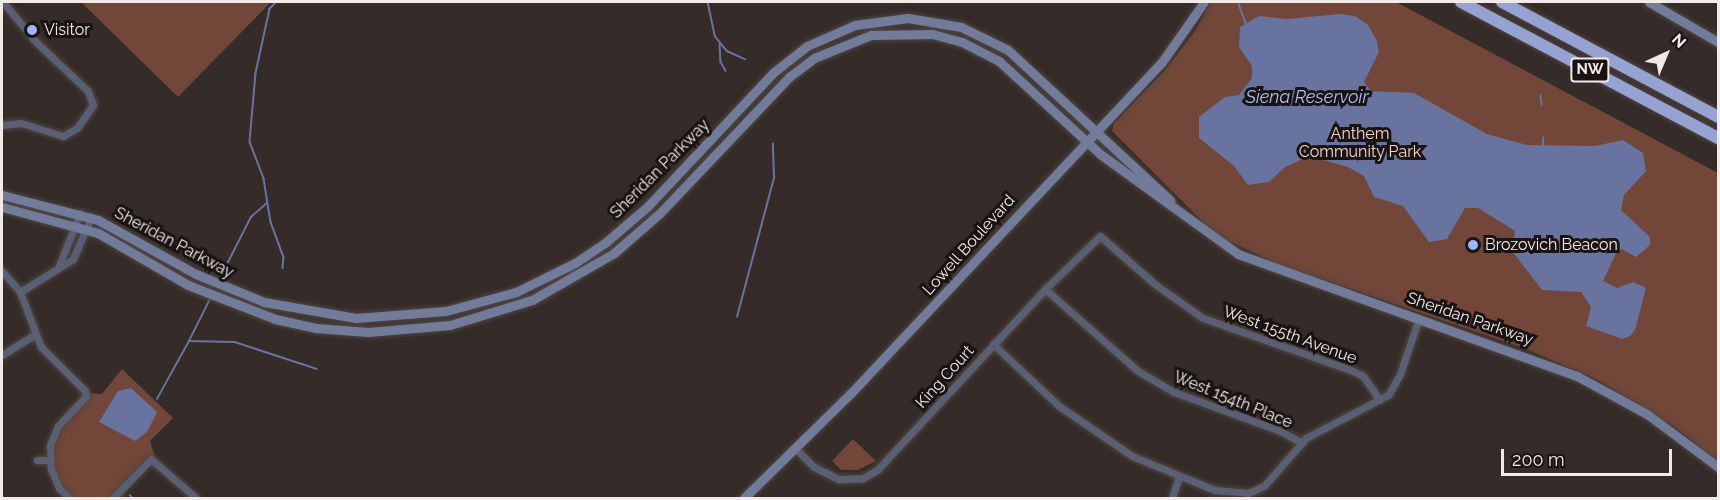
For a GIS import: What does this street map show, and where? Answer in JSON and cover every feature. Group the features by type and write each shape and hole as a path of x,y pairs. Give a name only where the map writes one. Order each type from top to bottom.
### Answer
{"highway":[{"name":"NW","path":"1461,2 1719,138"},
{"name":"NW","path":"1502,2 1719,117"}],"main road":[{"name":"Lowell Boulevard","path":"744,498 796,449 1171,52 1204,2"},
{"path":"1649,2 1719,42"},
{"name":"Sheridan Parkway","path":"2,195 91,217 196,274 244,295 324,315 400,318 478,304 545,279 624,227 789,58 829,34 864,22 928,19 982,35 1017,57 1198,226"},
{"name":"Sheridan Parkway","path":"2,207 87,228 188,285 243,309 316,328 378,332 460,323 532,300 587,271 638,234 797,70 832,48 871,35 932,34 981,50 1015,74 1086,141 1198,226 1252,261 1419,318 1577,376 1647,414 1719,467"}],"street":[{"path":"2,125 21,123 63,136 85,120 93,105 88,91 38,43 3,2"},
{"path":"58,268 80,213"},
{"path":"21,292 74,259 91,217"},
{"name":"King Court","path":"796,449 825,474 839,479 863,478 887,462 993,344 1100,236"},
{"name":"West 155th Avenue","path":"1100,236 1155,285 1203,318 1351,370 1362,376 1380,400"},
{"path":"2,271 21,292 35,334 51,359 86,396 52,435 49,460 59,488 69,498"},
{"name":"West 154th Place","path":"1045,289 1138,371 1174,392 1278,429 1302,443"},
{"path":"993,344 1092,432 1179,477 1215,490 1248,493 1264,486 1302,443 1322,428 1380,400 1396,385 1419,318"},
{"path":"2,355 35,334"},
{"path":"113,498 151,459 196,498"},
{"path":"37,460 49,460"},
{"path":"1172,498 1179,477"}],"green space":[{"path":"81,2 271,2 178,97"},
{"name":"Anthem Community Park","path":"1211,2 1396,2 1718,173 1718,461 1673,426 1596,379 1526,349 1278,264 1216,235 1112,131 1114,123 1166,69 1195,31"},
{"path":"122,369 173,418 150,441 156,460 151,459 113,498 70,498 54,479 52,435 85,393 102,394"},
{"path":"853,439 876,461 858,470 841,470 832,461"}],"water":[{"name":"Siena Reservoir","path":"1340,14 1355,16 1368,25 1377,41 1379,52 1364,82 1371,91 1414,93 1487,134 1527,145 1595,146 1623,140 1643,153 1646,171 1624,195 1621,210 1650,237 1650,245 1636,257 1622,249 1617,251 1603,281 1617,288 1633,282 1646,288 1635,330 1630,336 1622,339 1586,326 1591,307 1581,292 1542,290 1512,251 1515,231 1478,208 1465,208 1447,239 1429,242 1403,206 1374,197 1364,176 1348,167 1309,156 1285,167 1269,182 1248,185 1234,166 1199,138 1199,117 1225,97 1239,95 1252,78 1252,66 1239,47 1240,27 1259,16 1286,19"},
{"path":"131,388 157,412 147,432 135,441 99,422 118,391"}],"waterway":[{"path":"277,2 270,9 256,73 250,142 264,179 271,222 284,257 283,268"},
{"path":"708,2 715,36 727,51 745,59"},
{"path":"1239,4 1246,23"},
{"path":"720,44 721,62 726,71"},
{"path":"1541,95 1542,105"},
{"path":"1543,138 1543,146"},
{"path":"737,317 774,178 773,144"},
{"path":"219,280 251,217 267,203"},
{"path":"189,341 211,297"},
{"path":"157,399 189,341 235,342 317,369"},
{"path":"130,495 133,498"}],"place":[{"name":"Visitor","path":"32,30"},
{"name":"Brozovich Beacon","path":"1473,245"}]}
